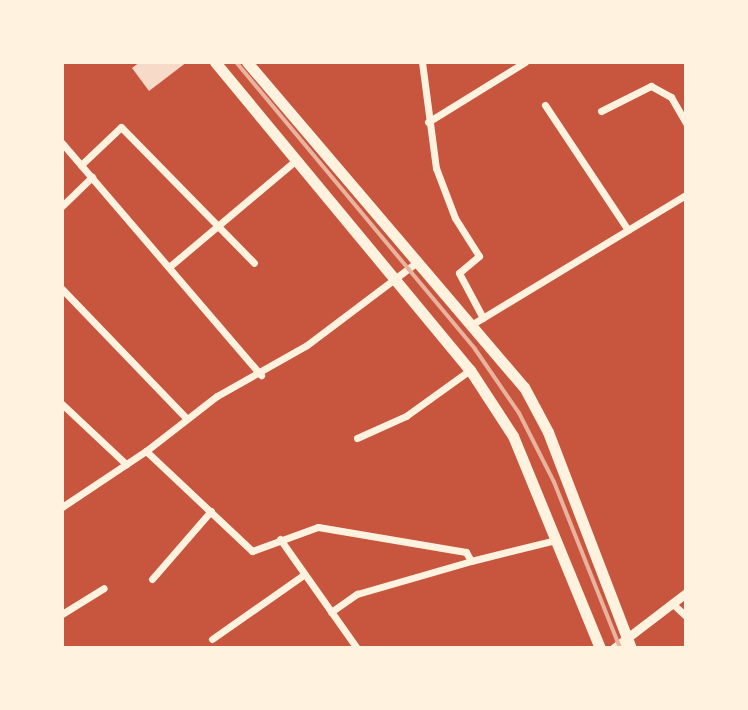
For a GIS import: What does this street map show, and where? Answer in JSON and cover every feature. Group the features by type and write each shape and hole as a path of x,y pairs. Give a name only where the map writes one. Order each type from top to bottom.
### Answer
{"main road":[{"path":"215,62 470,370 513,436 600,648"},
{"path":"247,62 524,387 548,432 629,644"}],"street":[{"path":"422,62 436,168 455,218 479,256 459,271 483,318"},
{"path":"428,122 525,62"},
{"path":"601,111 651,86 671,97 686,123"},
{"path":"545,105 628,230"},
{"path":"81,165 121,127 207,219 219,224 254,263"},
{"path":"62,143 261,375"},
{"path":"169,267 295,161"},
{"path":"62,206 92,177"},
{"path":"471,325 686,195"},
{"path":"62,507 146,451 217,396 261,375 416,263"},
{"path":"62,289 187,419"},
{"path":"357,438 406,416 470,370"},
{"path":"62,404 126,464"},
{"path":"146,451 252,551 318,527 466,552 471,561"},
{"path":"152,579 211,511"},
{"path":"280,539 357,648"},
{"path":"331,612 357,594 556,540"},
{"path":"212,639 305,574"},
{"path":"62,614 104,588"},
{"path":"614,648 629,644 686,593"},
{"path":"674,605 686,616"}],"building":[{"path":"140,62 187,62 149,91 132,68"}],"railway":[{"path":"236,62 475,349 519,413 554,482 620,648"}]}
